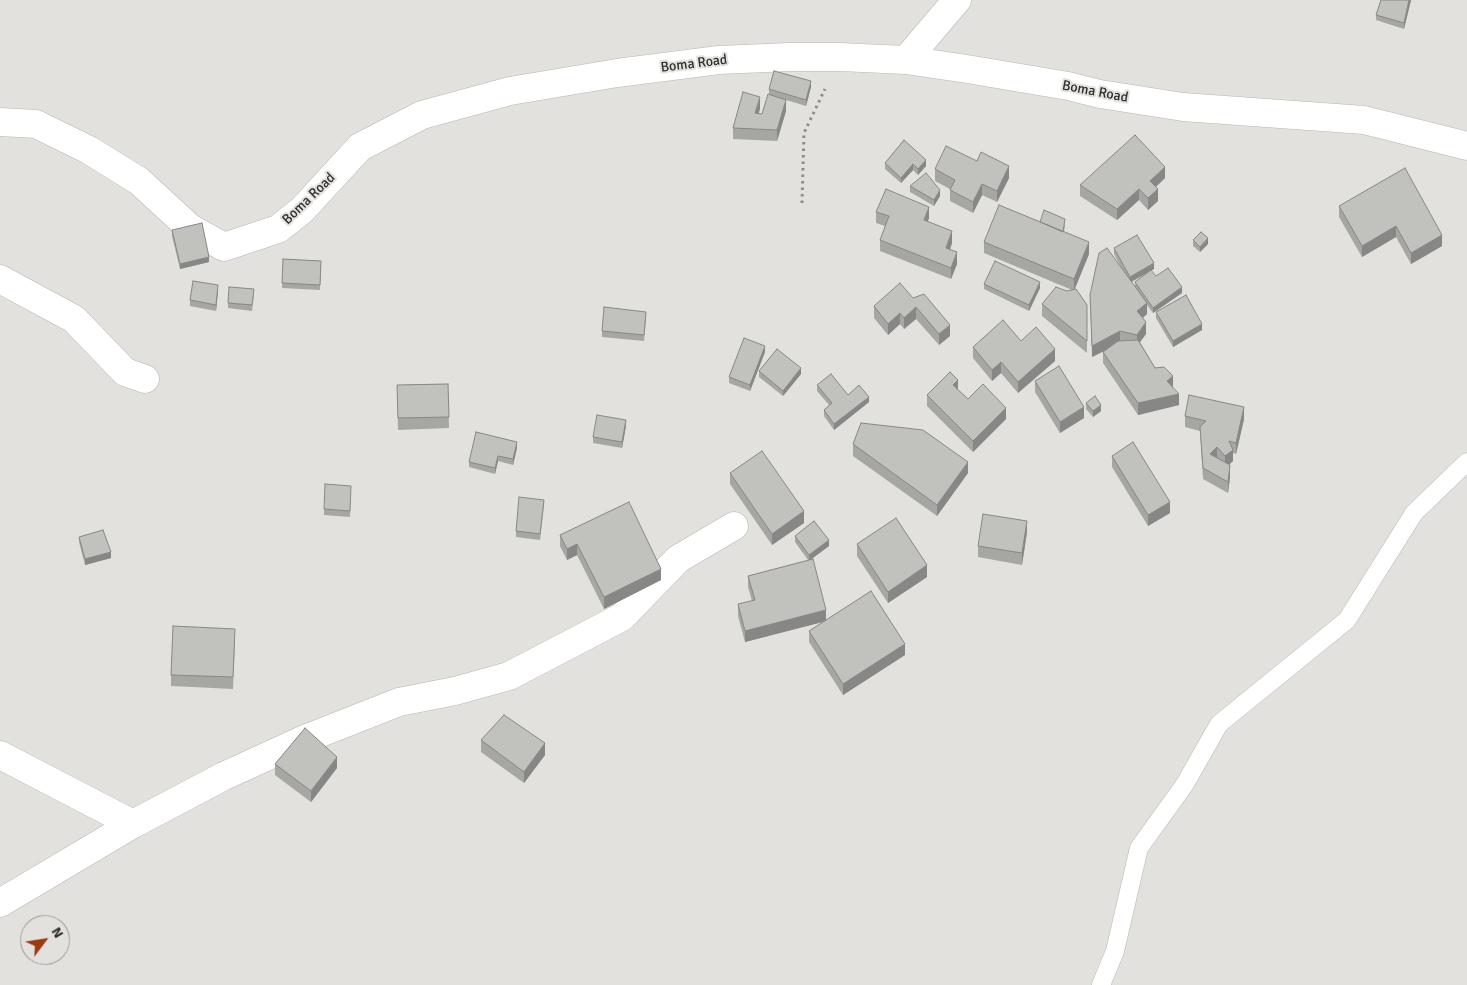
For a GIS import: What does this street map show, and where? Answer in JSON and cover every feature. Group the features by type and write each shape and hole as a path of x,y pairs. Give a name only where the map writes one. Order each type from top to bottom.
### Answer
{"street":[{"path":"906,60 957,0"},
{"name":"Boma Road","path":"0,122 36,124 89,150 139,181 190,228 224,247 278,229 302,210 360,147 422,115 510,91 617,73 719,60 840,57 906,60 977,70 1068,86 1100,94 1183,107 1364,120 1467,146"},
{"path":"0,279 74,319 125,372 145,379"},
{"path":"0,903 133,824 224,776 305,739 399,702 455,691 509,676 622,617 678,560 734,526"},
{"path":"0,755 133,824"}],"lane":[{"path":"1101,985 1115,951 1139,848 1185,784 1219,724 1347,620 1414,513 1467,462"}],"path":[{"path":"802,203 804,133 840,57"}],"building":[{"path":"1381,0 1409,0 1404,23 1376,15"},
{"path":"774,71 811,81 806,100 769,89"},
{"path":"743,92 760,97 755,113 762,114 768,94 786,100 777,130 733,128"},
{"path":"1135,135 1165,167 1150,181 1158,189 1148,198 1139,189 1117,209 1080,185"},
{"path":"904,140 926,160 918,169 913,164 901,178 885,163"},
{"path":"946,146 977,161 981,152 1009,166 997,191 982,184 973,202 950,190 955,180 935,169"},
{"path":"1405,168 1442,235 1411,253 1396,226 1362,246 1339,206"},
{"path":"926,173 940,190 934,200 910,186"},
{"path":"886,189 929,207 924,220 952,231 946,248 957,252 951,268 880,240 889,216 876,212"},
{"path":"999,205 1089,242 1074,279 984,242"},
{"path":"1044,210 1065,219 1063,232 1040,222"},
{"path":"202,223 209,257 180,264 172,230"},
{"path":"1201,232 1208,238 1200,247 1193,240"},
{"path":"1137,235 1154,263 1130,277 1114,248"},
{"path":"1107,248 1147,303 1137,311 1146,322 1137,335 1120,331 1092,346 1090,295 1099,253"},
{"path":"283,259 321,261 320,285 282,283"},
{"path":"995,261 1040,282 1029,305 984,284"},
{"path":"1168,268 1182,287 1153,308 1135,282 1151,270 1156,276"},
{"path":"193,281 218,285 216,305 190,300"},
{"path":"900,283 913,298 924,294 950,325 939,334 916,307 904,318 900,313 888,324 874,306"},
{"path":"229,287 254,289 252,305 228,303"},
{"path":"1056,287 1067,291 1076,289 1087,305 1087,341 1042,304"},
{"path":"1186,295 1202,324 1173,341 1156,312"},
{"path":"604,307 646,312 644,335 602,331"},
{"path":"1003,320 1021,341 1036,327 1055,349 1018,382 1001,362 992,370 973,347"},
{"path":"744,338 765,346 750,385 729,377"},
{"path":"1138,340 1155,368 1164,367 1173,376 1167,381 1179,394 1138,403 1103,352 1118,341"},
{"path":"777,349 801,368 783,391 759,371"},
{"path":"1059,366 1084,407 1060,422 1035,381"},
{"path":"950,372 958,380 953,385 968,399 983,384 1006,408 973,441 927,395"},
{"path":"831,374 848,395 859,385 869,397 834,424 824,410 832,403 817,385"},
{"path":"448,384 449,417 398,418 397,385"},
{"path":"1189,395 1244,407 1236,443 1229,441 1233,450 1225,456 1217,447 1210,454 1230,465 1228,482 1203,468 1200,427 1206,421 1185,416"},
{"path":"1095,396 1101,405 1093,411 1086,403"},
{"path":"597,415 626,420 622,442 593,437"},
{"path":"861,423 923,430 968,462 937,505 853,444"},
{"path":"476,432 517,442 513,459 498,456 495,468 469,462"},
{"path":"1133,442 1170,502 1148,515 1112,456"},
{"path":"762,451 804,511 772,534 730,473"},
{"path":"325,484 351,486 350,511 324,509"},
{"path":"519,497 544,500 540,534 516,531"},
{"path":"629,502 661,569 604,597 577,544 567,549 560,535"},
{"path":"983,514 1027,521 1022,553 978,546"},
{"path":"896,518 927,565 888,592 857,544"},
{"path":"814,521 829,540 809,555 795,536"},
{"path":"103,530 111,552 85,559 79,537"},
{"path":"813,559 826,610 745,631 738,604 755,600 748,576"},
{"path":"871,591 905,644 843,684 809,631"},
{"path":"173,626 235,629 233,677 171,675"},
{"path":"504,715 545,743 524,772 481,740"},
{"path":"305,728 337,757 311,791 275,764"}]}
